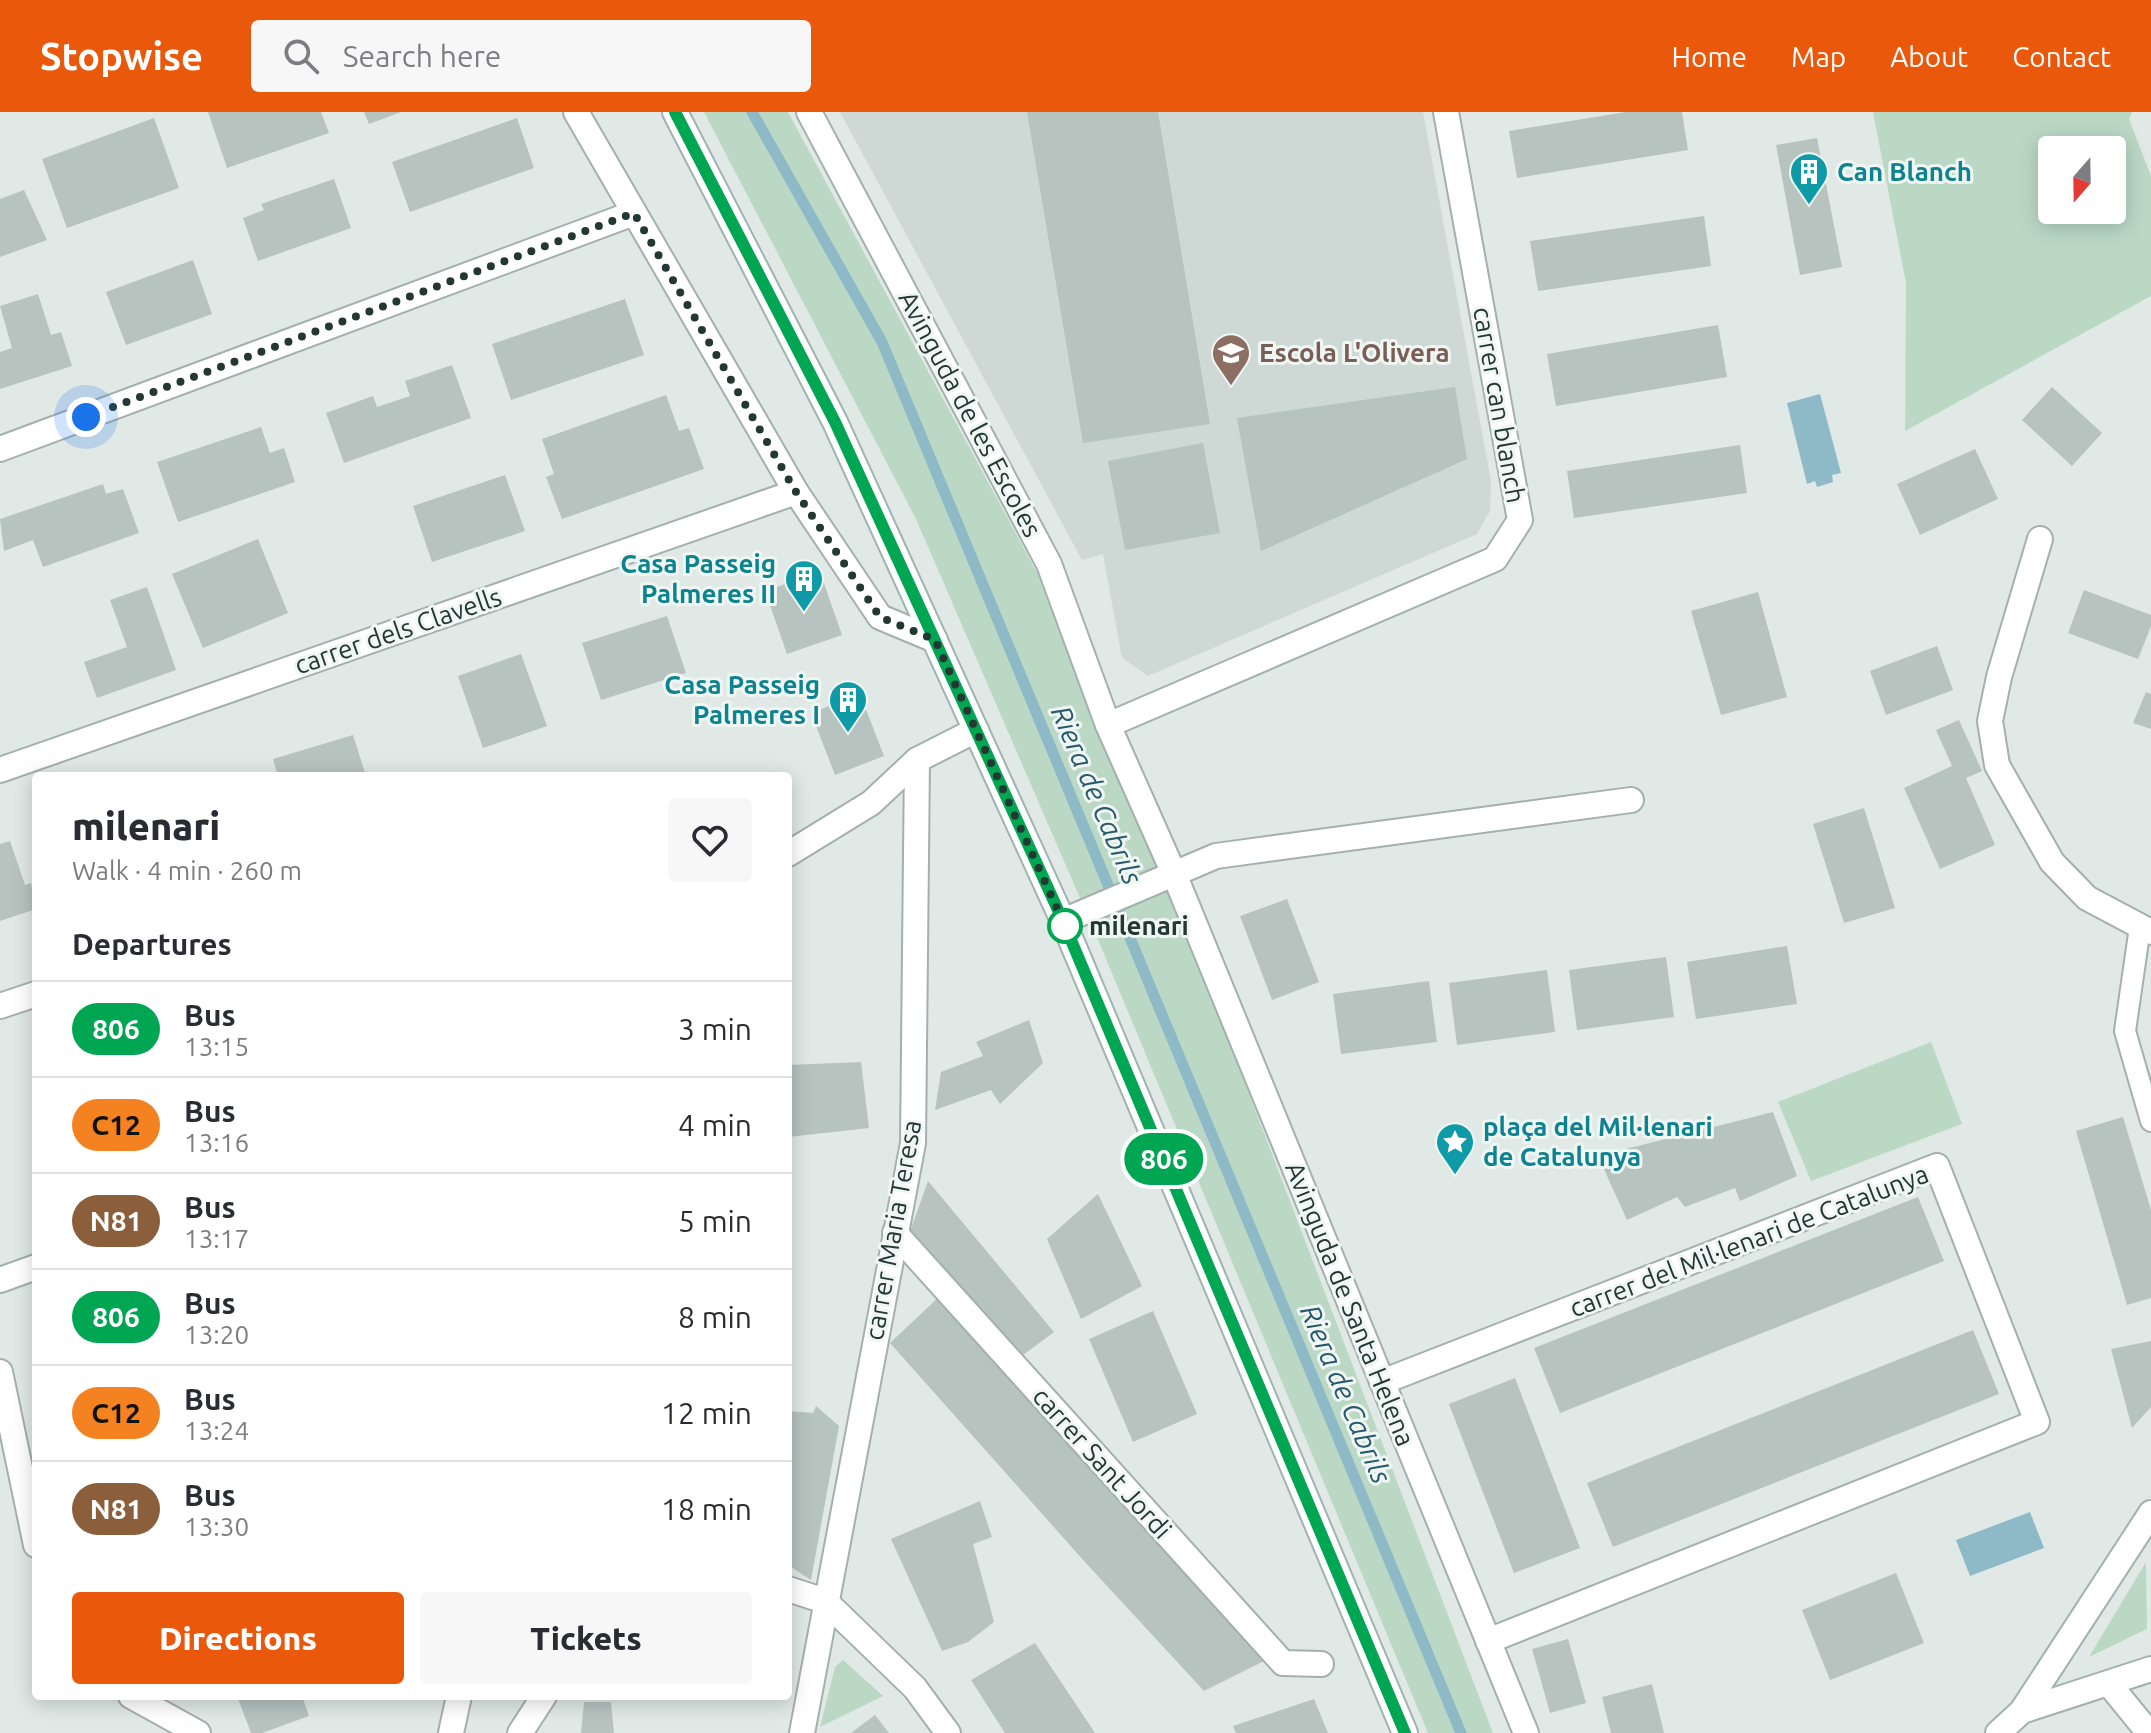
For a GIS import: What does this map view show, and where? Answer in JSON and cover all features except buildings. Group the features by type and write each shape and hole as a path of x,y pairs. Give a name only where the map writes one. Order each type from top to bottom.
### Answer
{"street":[{"path":"576,112 796,492 880,617 935,640"},
{"name":"Avinguda de les Escoles","path":"809,112 1049,564 1166,880"},
{"name":"carrer can blanch","path":"1108,725 1495,559 1520,520 1446,112"},
{"path":"677,118 835,422 976,730 1073,917 1405,1733"},
{"path":"0,449 634,213"},
{"name":"carrer dels Clavells","path":"0,770 796,492"},
{"path":"2040,539 1999,677 1990,721 1997,765 2052,862 2087,898 2145,929"},
{"path":"792,852 871,803 917,760 976,730"},
{"name":"carrer Maria Teresa","path":"825,1601 913,1143 917,760"},
{"path":"1073,917 1166,880 1216,856 1631,800"},
{"name":"Avinguda de Santa Helena","path":"1166,880 1382,1382 1526,1733"},
{"path":"0,1006 32,995"},
{"name":"carrer del Mil·lenari de Catalunya","path":"1382,1382 1937,1166 2037,1422 1488,1641"},
{"name":"carrer Sant Jordi","path":"895,1233 1283,1663 1321,1664"},
{"path":"0,1280 32,1268"},
{"path":"0,1372 32,1526"},
{"path":"1998,1733 2022,1711 2151,1513"},
{"path":"792,1590 825,1601 915,1688 948,1733"},
{"path":"802,1733 825,1601"},
{"path":"2022,1711 2151,1669"},
{"path":"2109,1684 2149,1733"},
{"path":"138,1700 198,1733"},
{"path":"451,1733 458,1700"},
{"path":"520,1733 541,1700"}],"lane":[{"path":"2145,929 2125,1031 2151,1121"}],"shaded area":[{"name":"Escola L'Olivera","path":"840,112 1423,112 1491,481 1490,511 1477,534 1148,676 1122,658 1103,554 1082,560"}],"green space":[{"path":"704,112 788,112 1041,580 1162,866 1493,1733 1428,1733 1099,942 916,519"},
{"path":"1873,112 2132,112 2129,119 2151,176 2151,296 1905,431 1906,283"},
{"path":"1931,1042 1962,1124 1811,1181 1778,1102"},
{"path":"2146,1562 2147,1629 2089,1657"},
{"path":"843,1660 883,1696 820,1727 835,1667"}],"water":[{"path":"1820,394 1841,473 1832,475 1833,482 1817,487 1815,481 1807,484 1787,403"},
{"path":"2030,1512 2044,1548 1970,1576 1956,1540"}],"waterway":[{"name":"Riera de Cabrils","path":"752,112 882,342 1461,1733"}],"bus line":[{"name":"806","path":"675,112 835,422 1063,921 1371,1645 1405,1733"}],"place":[{"name":"Can Blanch","path":"1809,206"},
{"name":"Escola L'Olivera","path":"1231,387"},
{"name":"Casa Passeig Palmeres II","path":"804,613"},
{"name":"Casa Passeig Palmeres I","path":"848,734"},
{"name":"milenari","path":"1065,926"},
{"name":"plaça del Mil·lenari de Catalunya","path":"1455,1176"}],"route":[{"path":"86,417 634,213 796,492 880,617 935,640 1065,926"}]}
